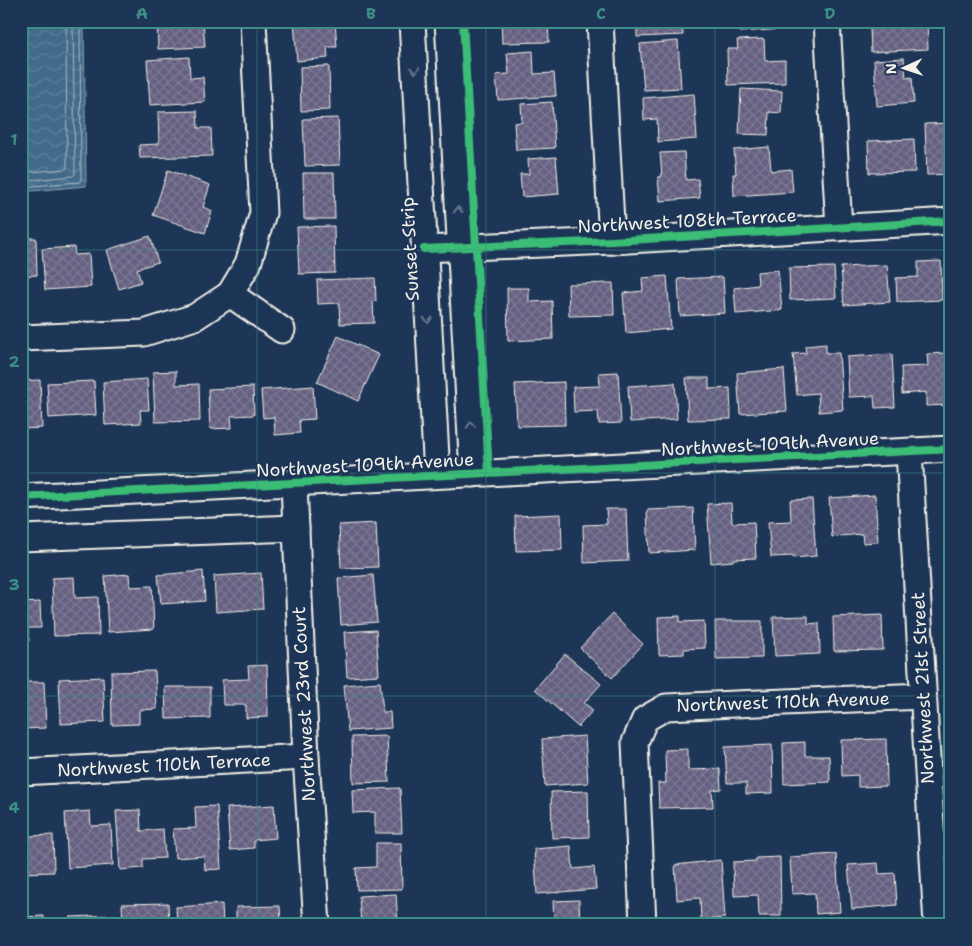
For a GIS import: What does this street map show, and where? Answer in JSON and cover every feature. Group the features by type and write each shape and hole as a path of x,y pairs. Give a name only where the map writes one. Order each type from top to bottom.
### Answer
{"street":[{"path":"21,338 144,332 195,317 230,294 248,264 263,213 253,21"},
{"name":"Sunset Strip","path":"412,21 437,475"},
{"path":"448,21 473,474"},
{"path":"600,21 612,241"},
{"path":"827,21 838,228"},
{"name":"Northwest 108th Terrace","path":"424,249 612,241 951,221"},
{"path":"230,294 282,330"},
{"name":"Northwest 109th Avenue","path":"21,497 951,449"},
{"name":"Northwest 21st Street","path":"909,452 937,925"},
{"name":"Northwest 23rd Court","path":"294,484 306,757 317,925"},
{"path":"21,538 296,528"},
{"name":"Northwest 110th Avenue","path":"643,925 635,742 645,719 666,707 923,696"},
{"name":"Northwest 110th Terrace","path":"21,772 306,757"}],"water":[{"path":"21,21 84,21 86,186 21,192"}],"building":[{"path":"157,21 203,21 205,47 158,49"},
{"path":"294,21 335,21 337,47 327,47 328,58 297,61"},
{"path":"501,21 548,21 549,42 502,43"},
{"path":"637,21 682,21 683,35 637,37"},
{"path":"739,21 782,21 783,29 740,32"},
{"path":"890,21 927,21 928,49 871,52 870,29 891,28"},
{"path":"764,39 765,61 785,60 785,83 728,85 727,49 738,49 737,40"},
{"path":"678,41 681,88 644,90 640,44"},
{"path":"533,51 534,74 554,73 556,96 498,100 496,75 509,74 507,53"},
{"path":"189,57 190,78 203,77 205,102 150,105 147,60"},
{"path":"904,58 906,78 912,77 914,103 877,106 874,60"},
{"path":"329,66 330,110 301,111 300,67"},
{"path":"741,89 782,91 781,113 769,112 768,135 739,134"},
{"path":"694,94 697,139 658,142 657,119 644,120 643,98"},
{"path":"552,102 555,148 516,150 514,123 522,122 521,104"},
{"path":"197,111 198,128 211,128 212,156 140,158 139,145 159,144 158,112"},
{"path":"338,118 340,165 305,166 303,119"},
{"path":"951,123 951,174 927,175 925,124"},
{"path":"914,139 915,172 869,173 868,141"},
{"path":"769,147 771,171 791,169 793,192 734,196 733,174 736,174 734,150"},
{"path":"684,152 686,180 698,179 700,198 660,201 658,177 662,176 660,153"},
{"path":"556,157 559,194 522,197 520,174 529,174 528,159"},
{"path":"168,170 210,185 203,207 212,211 205,233 153,215"},
{"path":"303,173 334,173 335,219 304,219"},
{"path":"334,226 335,273 299,274 297,227"},
{"path":"150,236 158,262 137,269 141,282 119,289 107,250"},
{"path":"21,238 36,238 37,275 21,276"},
{"path":"74,247 75,255 89,254 91,287 45,290 42,249"},
{"path":"941,261 942,300 897,302 896,278 918,277 918,262"},
{"path":"887,265 890,302 844,305 841,267"},
{"path":"834,267 836,298 790,300 789,268"},
{"path":"778,270 782,310 736,314 734,288 758,285 757,272"},
{"path":"948,275 951,275 950,301"},
{"path":"667,276 671,329 626,333 623,293 643,291 642,278"},
{"path":"723,277 725,313 680,316 678,279"},
{"path":"375,278 376,301 373,301 374,323 340,324 339,303 318,304 317,280"},
{"path":"613,283 614,315 569,316 568,284"},
{"path":"507,288 529,288 529,302 552,301 553,339 508,341"},
{"path":"338,336 379,355 358,401 317,382"},
{"path":"826,344 826,353 839,353 843,410 819,412 818,393 797,395 793,354 806,353 805,346"},
{"path":"946,353 949,405 926,406 926,392 902,394 901,367 928,366 927,354"},
{"path":"892,354 895,407 875,408 874,396 849,397 847,357"},
{"path":"784,369 787,411 740,414 737,373"},
{"path":"176,371 176,385 199,384 200,421 155,422 153,372"},
{"path":"618,372 621,423 599,424 598,411 574,412 573,387 600,386 599,373"},
{"path":"686,378 709,378 709,389 730,388 731,419 688,420"},
{"path":"147,379 149,410 140,410 141,423 105,425 103,382"},
{"path":"40,380 42,428 21,429 21,381"},
{"path":"94,381 96,415 49,418 47,383"},
{"path":"564,382 565,425 517,426 515,384"},
{"path":"675,383 677,419 630,422 628,386"},
{"path":"313,386 315,419 299,420 300,433 275,435 274,417 263,418 261,390"},
{"path":"253,387 254,415 231,416 232,428 210,429 208,389"},
{"path":"875,495 878,542 863,543 862,534 832,537 829,498"},
{"path":"812,499 816,556 771,557 768,522 791,521 790,500"},
{"path":"731,503 732,523 754,522 756,558 733,559 733,561 711,563 707,504"},
{"path":"693,508 695,550 649,553 647,510"},
{"path":"606,509 626,509 628,561 584,563 583,525 607,524"},
{"path":"561,514 562,550 516,551 515,516"},
{"path":"376,523 378,567 341,568 339,525"},
{"path":"203,571 205,601 161,604 158,575"},
{"path":"261,573 263,609 216,612 214,576"},
{"path":"129,574 130,587 152,586 154,629 108,632 105,576"},
{"path":"373,575 377,622 341,625 338,578"},
{"path":"74,577 75,598 98,597 99,635 54,636 52,578"},
{"path":"40,602 41,628 28,628 29,641 21,641 21,603"},
{"path":"612,614 643,644 612,678 580,648"},
{"path":"882,615 883,650 834,651 833,617"},
{"path":"680,616 680,622 704,621 705,648 684,649 684,654 659,655 658,617"},
{"path":"808,616 808,624 819,623 820,654 775,656 773,617"},
{"path":"715,621 762,621 762,658 716,659"},
{"path":"376,630 379,675 347,677 344,632"},
{"path":"565,654 601,684 584,703 593,710 578,727 535,689"},
{"path":"267,665 268,717 246,718 246,705 223,705 222,680 249,679 248,666"},
{"path":"155,671 157,709 139,710 139,724 112,725 111,672"},
{"path":"103,677 105,722 61,724 59,679"},
{"path":"21,682 44,682 46,728 23,729"},
{"path":"380,682 383,712 390,712 391,728 348,731 344,685"},
{"path":"165,687 210,687 210,718 166,719"},
{"path":"387,736 389,782 353,783 352,737"},
{"path":"585,736 588,783 545,786 542,739"},
{"path":"886,739 887,786 858,787 858,775 842,776 841,740"},
{"path":"805,742 805,756 829,756 830,782 784,784 783,743"},
{"path":"772,745 773,793 746,794 746,783 727,783 725,747"},
{"path":"688,749 688,770 720,769 721,789 712,790 713,807 659,808 658,783 666,783 665,750"},
{"path":"400,788 402,833 375,833 375,812 353,813 352,790"},
{"path":"588,791 589,837 552,838 551,792"},
{"path":"274,805 276,838 254,840 254,848 230,850 227,808"},
{"path":"217,806 221,869 205,870 204,856 175,858 173,829 196,828 195,807"},
{"path":"140,810 141,831 163,829 165,858 143,859 143,868 120,870 116,811"},
{"path":"90,811 91,826 111,825 113,865 68,868 65,813"},
{"path":"21,815 28,815 29,836 53,835 54,872 21,873"},
{"path":"376,843 401,843 402,889 357,890 356,868 376,867"},
{"path":"571,846 573,869 594,867 596,889 537,894 534,849"},
{"path":"836,854 840,912 816,914 815,893 792,894 790,857"},
{"path":"780,857 781,916 759,916 758,895 734,896 733,862 756,861 756,858"},
{"path":"721,860 725,918 701,920 700,898 677,900 675,865"},
{"path":"878,863 879,874 895,873 897,905 852,909 848,865"},
{"path":"396,894 398,925 361,925 359,896"},
{"path":"579,900 580,923 594,922 594,925 554,925 553,901"},
{"path":"168,903 169,925 123,925 122,904"},
{"path":"222,904 223,925 177,925 176,907"},
{"path":"280,906 281,925 236,925 236,907"},
{"path":"116,915 116,925 70,925 70,917"},
{"path":"44,916 44,925 21,925 21,917"}],"cycle path":[{"path":"463,21 489,473"},
{"path":"424,249 612,241 951,221"},
{"path":"21,497 951,449"}]}
